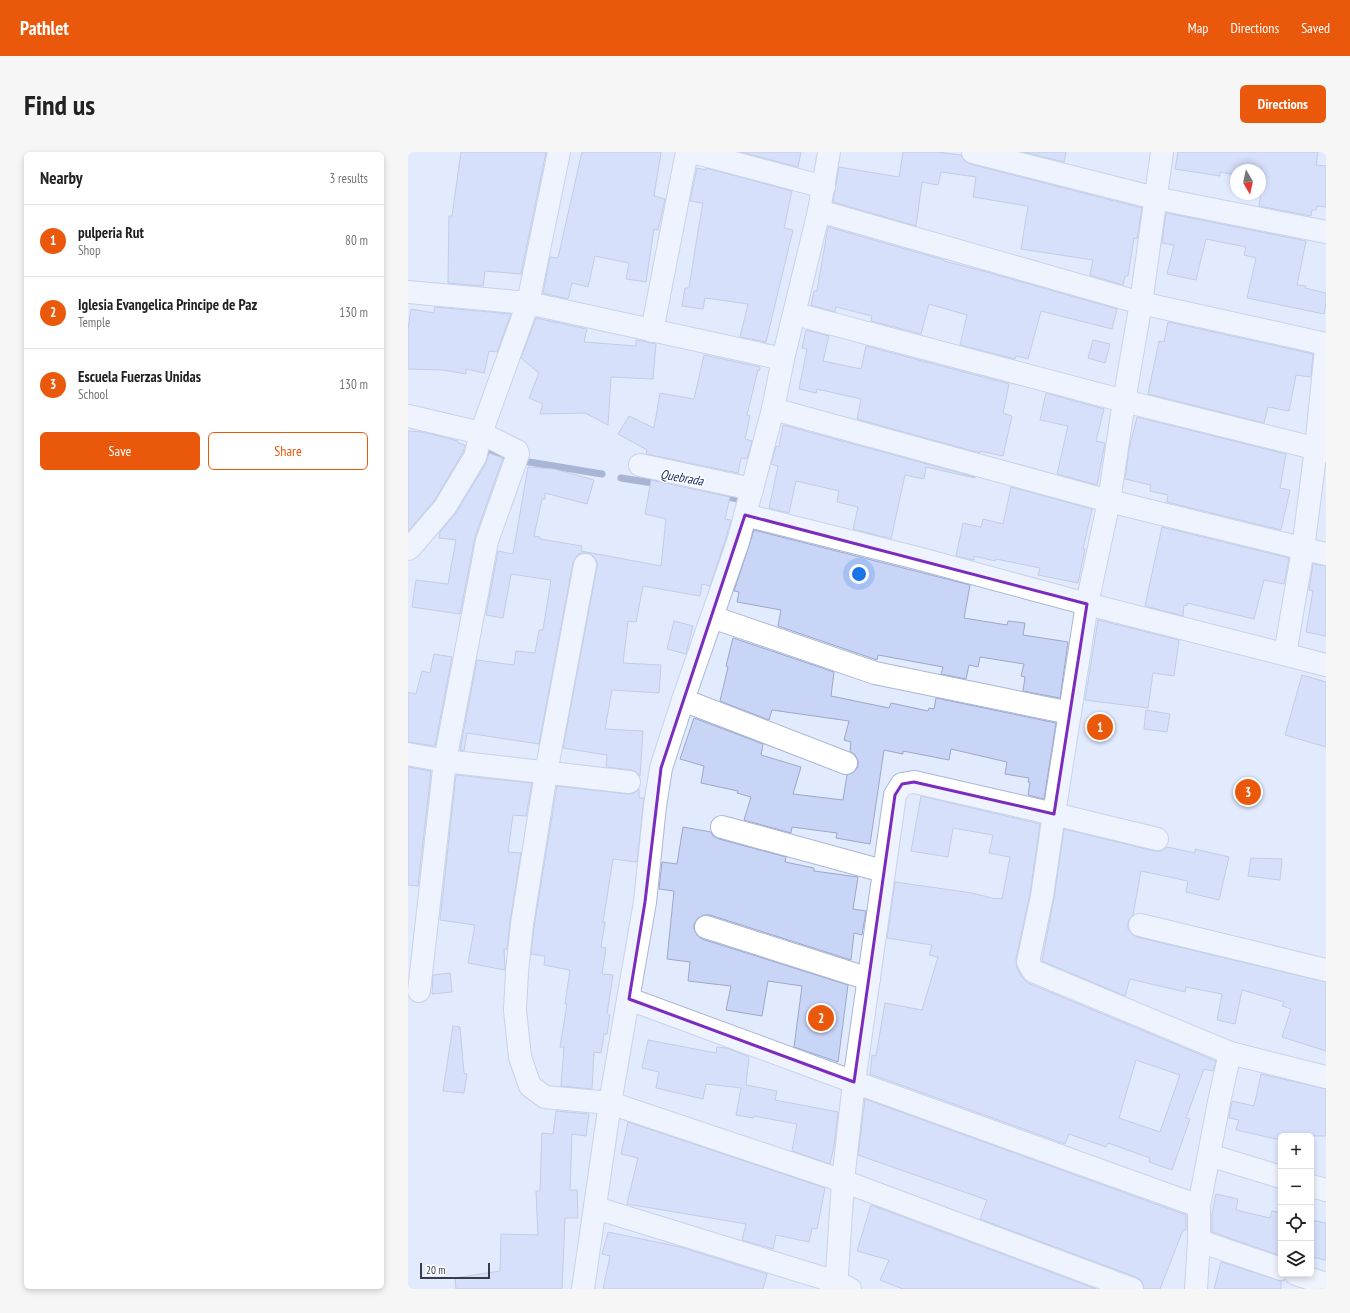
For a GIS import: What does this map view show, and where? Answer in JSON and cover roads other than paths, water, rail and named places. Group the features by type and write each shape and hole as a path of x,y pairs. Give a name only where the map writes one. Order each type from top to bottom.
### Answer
{"street":[{"path":"408,548 411,547 445,507 475,457 481,433 528,303 559,152"},
{"path":"652,331 687,152"},
{"path":"693,152 824,187"},
{"path":"583,1289 596,1208 610,1103 645,902 655,806 661,768 738,542 773,409 783,359 819,211 830,152"},
{"path":"973,152 1155,198 1326,232"},
{"path":"1162,152 1141,303 1109,501 1087,604 1042,896 1028,962 1033,971 1230,1053 1326,1077"},
{"path":"819,211 1141,303 1326,344"},
{"path":"408,292 528,303 783,359"},
{"path":"795,314 1124,402 1321,449"},
{"path":"1285,654 1321,449 1326,349"},
{"path":"773,409 1109,501 1326,554"},
{"path":"408,416 481,433 517,451 518,454 487,541 445,761 419,991"},
{"path":"640,465 752,489"},
{"path":"745,515 917,558 1087,604 1326,665"},
{"path":"585,565 546,773 522,924 516,972 515,1010 520,1057 530,1086 545,1097 610,1103 843,1181 1132,1289"},
{"path":"712,617 875,673 1070,713"},
{"path":"683,700 846,763"},
{"path":"408,754 445,761 629,782"},
{"path":"596,1208 841,1287 843,1181 854,1082 895,794 902,784 914,782 1157,839"},
{"path":"722,827 883,870"},
{"path":"1140,925 1326,970"},
{"path":"706,927 869,979"},
{"path":"629,999 854,1082 1199,1206"},
{"path":"1196,1289 1199,1241 1199,1206 1230,1053"},
{"path":"1209,1156 1278,1176"},
{"path":"1314,1187 1326,1190"},
{"path":"1199,1241 1278,1268"},
{"path":"1305,1277 1326,1284"}],"waterway":[{"name":"Quebrada","path":"480,452 483,451 509,457"},
{"name":"Quebrada","path":"529,462 602,474"},
{"name":"Quebrada","path":"621,478 659,484"},
{"name":"Quebrada","path":"722,496 738,499"}],"place":[{"name":"pulperia Rut","path":"1100,727"},
{"name":"Escuela Fuerzas Unidas","path":"1248,792"},
{"name":"Iglesia Evangelica Principe de Paz","path":"821,1018"}]}
